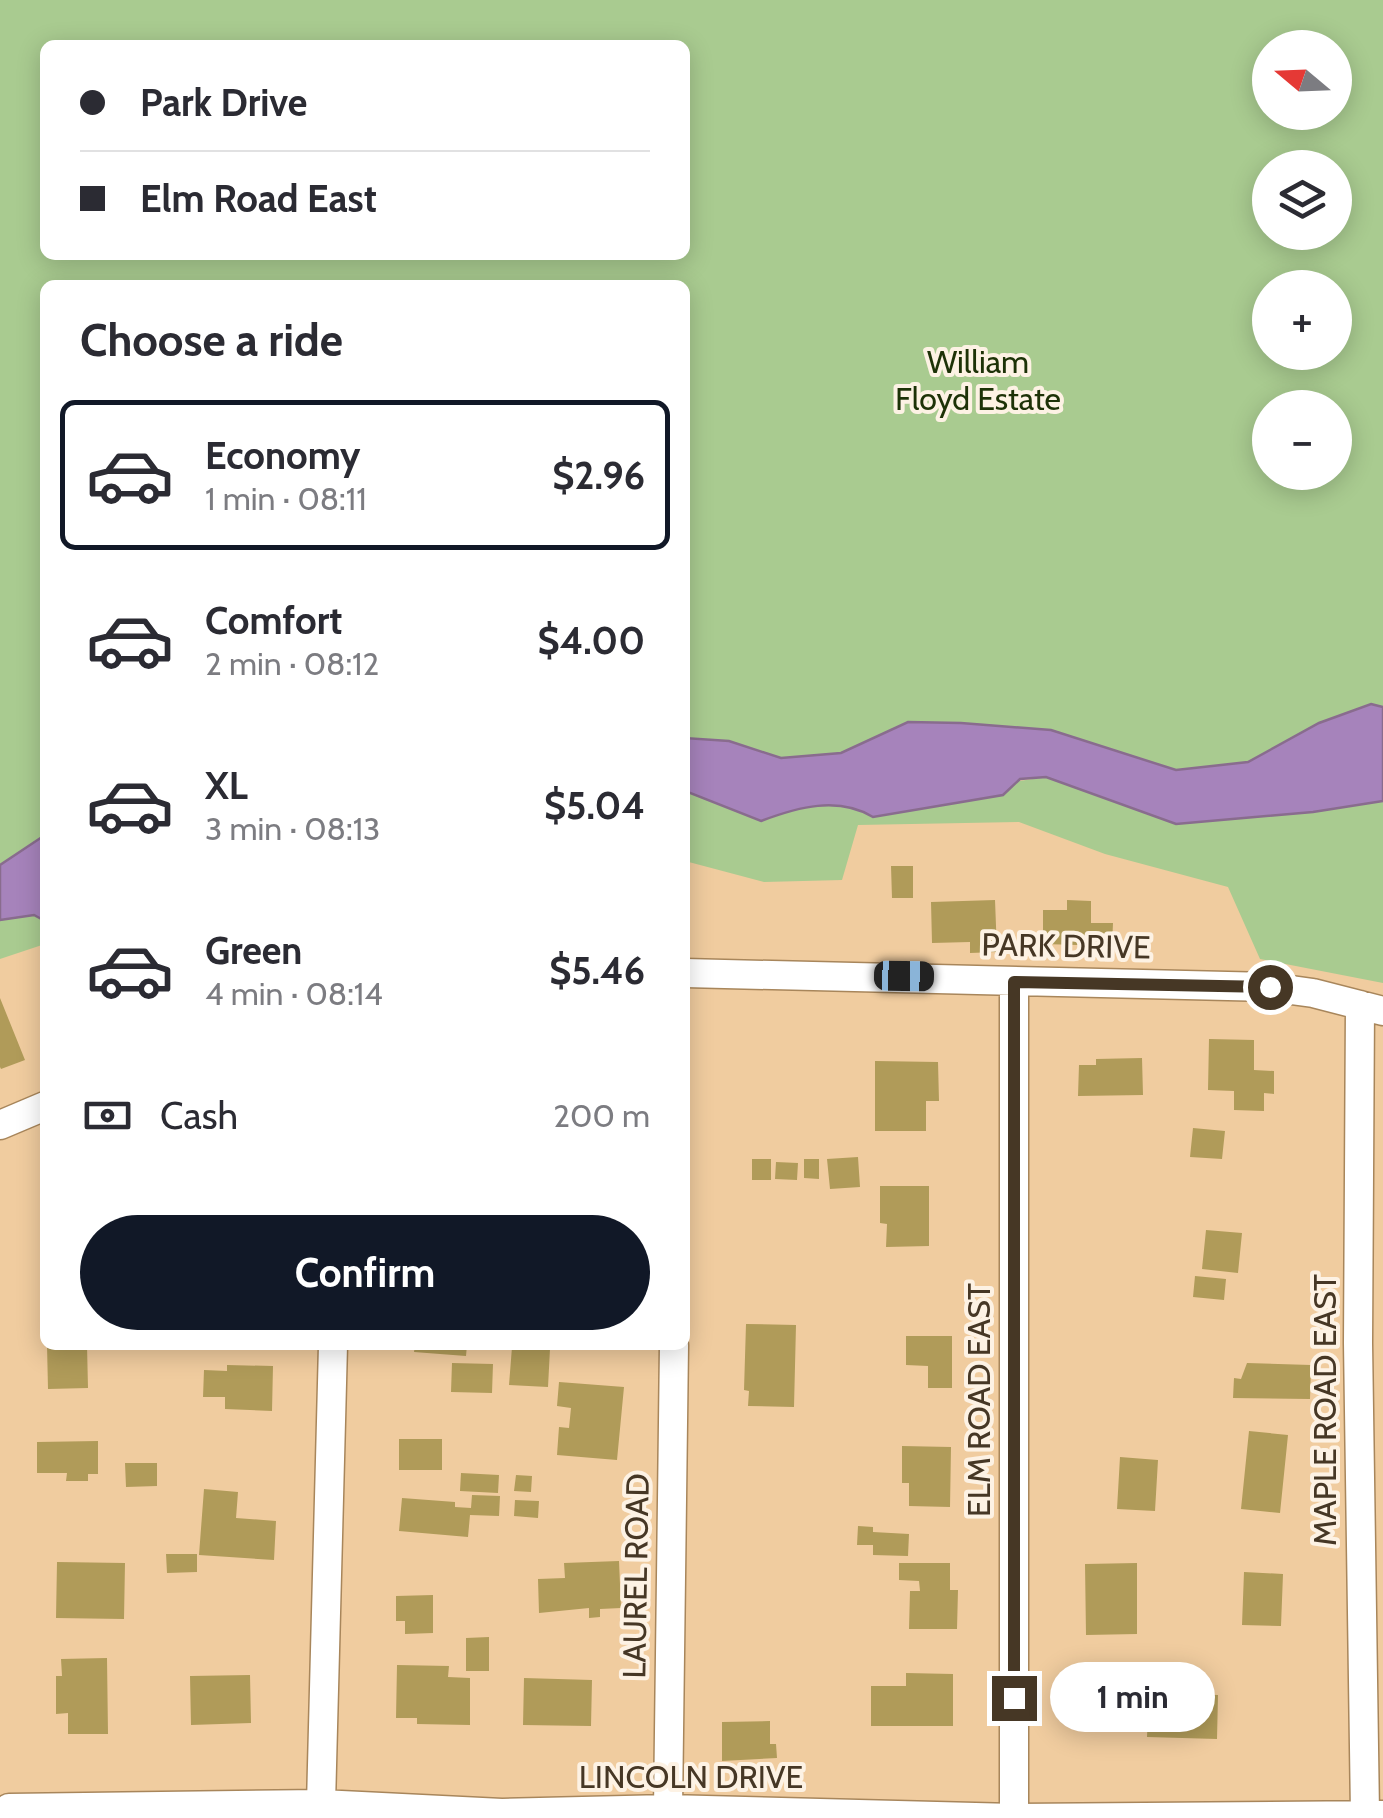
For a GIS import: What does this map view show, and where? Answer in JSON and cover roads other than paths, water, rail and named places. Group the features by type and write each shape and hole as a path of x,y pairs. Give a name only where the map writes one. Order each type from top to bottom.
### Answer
{"street":[{"name":"PARK DRIVE","path":"690,973 1270,987 1372,1008"},
{"name":"ELM ROAD EAST","path":"1014,982 1014,1818"},
{"name":"MAPLE ROAD EAST","path":"1372,1008 1358,1342 1374,1814"},
{"path":"0,1125 40,1108"},
{"path":"321,1804 333,1350"},
{"name":"LAUREL ROAD","path":"668,1809 674,1350"},
{"name":"LINCOLN DRIVE","path":"0,1814 10,1808 321,1804 502,1813 668,1809 1014,1818 1374,1814"}],"park label":[{"name":"William Floyd Estate","path":"978,380"}]}
